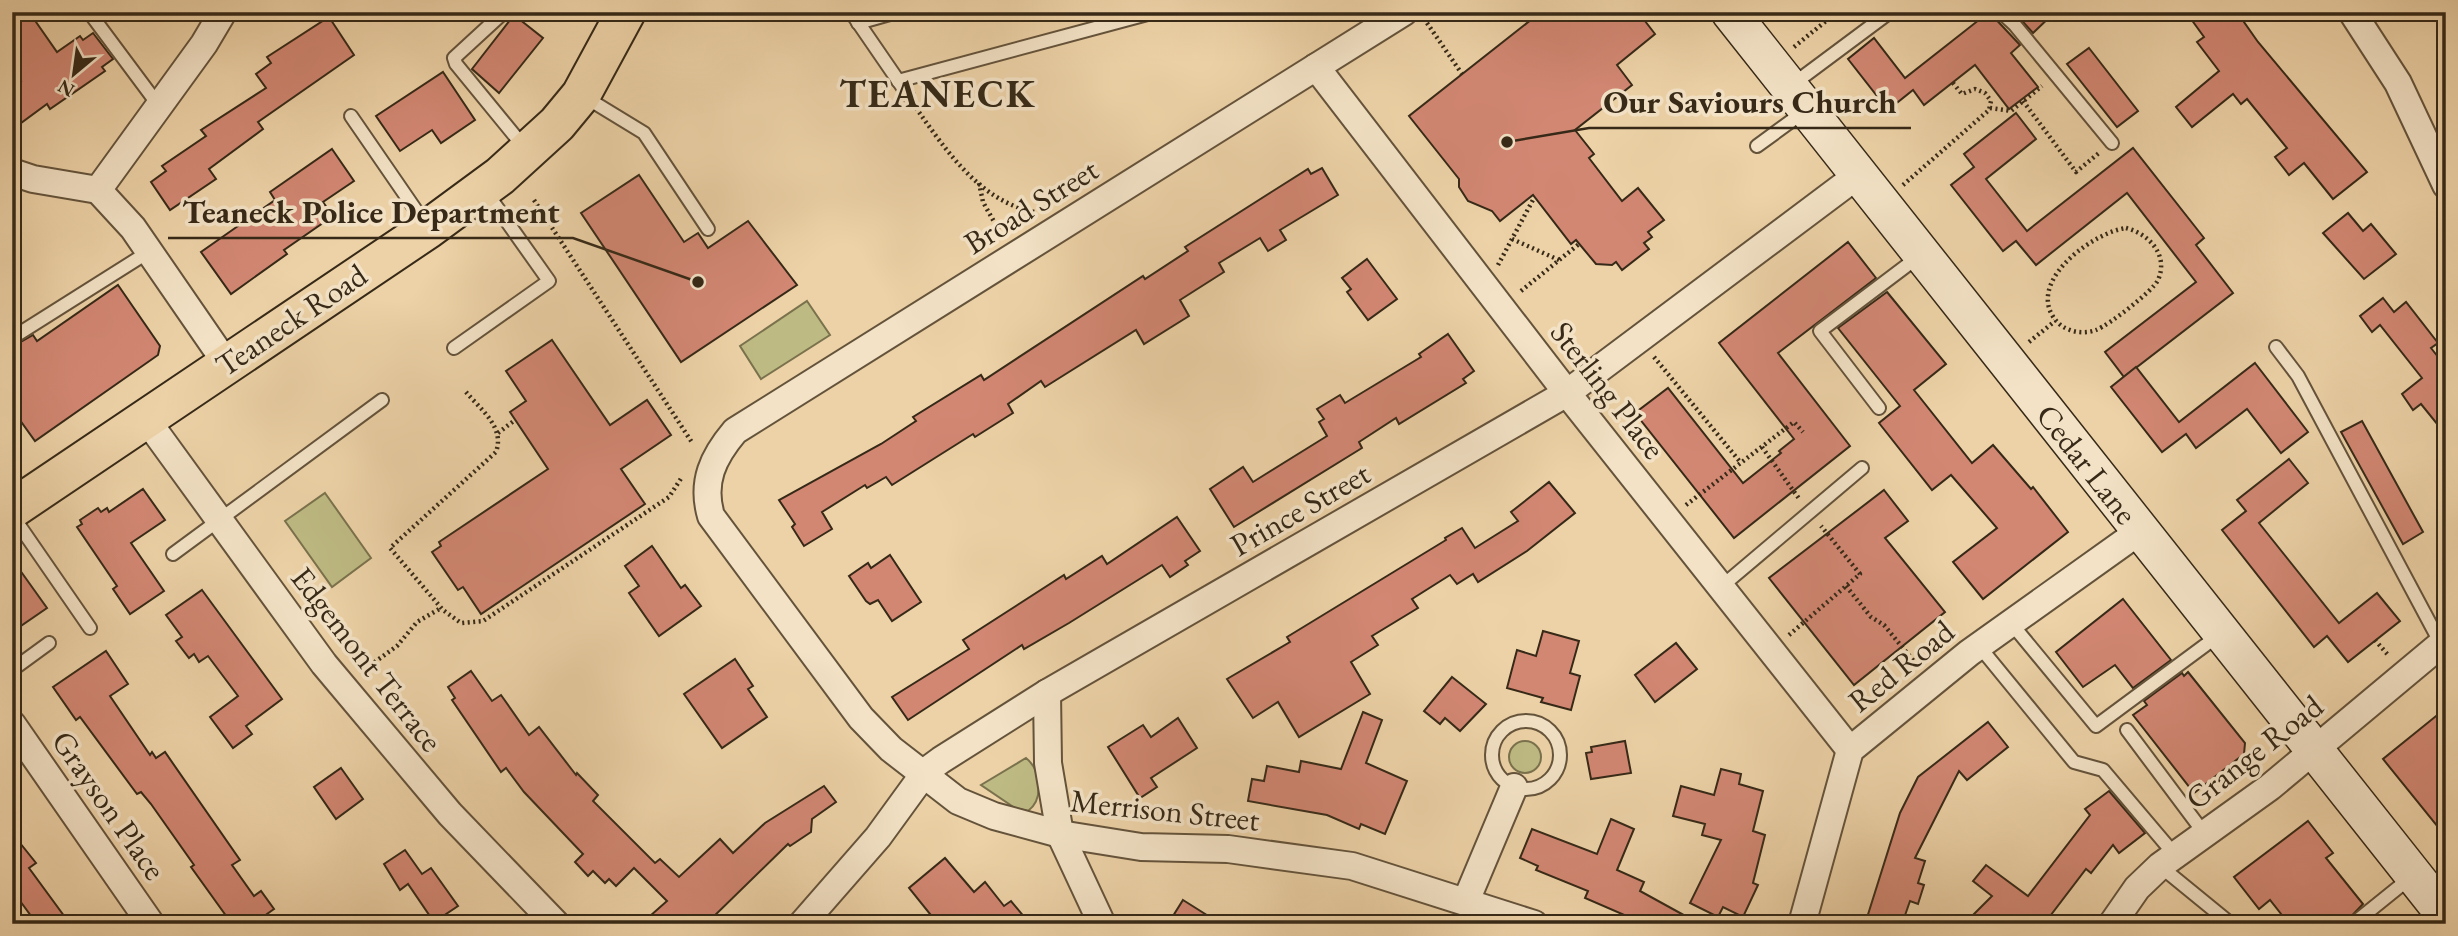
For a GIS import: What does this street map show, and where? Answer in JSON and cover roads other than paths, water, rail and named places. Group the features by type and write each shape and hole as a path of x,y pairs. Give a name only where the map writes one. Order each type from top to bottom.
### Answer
{"main road":[{"name":"Teaneck Road","path":"12,509 428,229 483,189 528,152 581,95 626,12"},
{"name":"Cedar Lane","path":"1730,12 2446,916"}],"street":[{"path":"98,190 223,12"},
{"name":"Broad Street","path":"700,474 735,430 1405,12"},
{"path":"2352,12 2398,83 2446,185"},
{"name":"Sterling Place","path":"1317,67 1567,393 1850,750"},
{"path":"12,172 33,179 98,190 121,213 150,251 226,363"},
{"name":"Prince Street","path":"802,924 878,837 924,774 941,760 1047,693 1567,393 1858,175"},
{"name":"Edgemont Terrace","path":"146,419 342,685 450,814 556,924"},
{"name":"Merrison Street","path":"700,474 711,516 861,718 891,750 958,801 995,816 1060,834 1141,847 1228,849 1352,866 1534,924"},
{"name":"Red Road","path":"1802,924 1850,750 1930,682 2140,531"},
{"name":"Grange Road","path":"2112,924 2137,888 2168,861 2315,751 2444,642"},
{"path":"1047,693 1048,763 1060,834 1102,924"},
{"name":"Grayson Place","path":"12,724 151,924"},
{"path":"1466,901 1514,787"}],"lane":[{"path":"89,12 159,106"},
{"path":"504,12 454,58 456,64 528,152"},
{"path":"897,12 854,18 908,95"},
{"path":"898,81 1155,12"},
{"path":"1757,146 1789,88 1890,12"},
{"path":"2001,12 2014,24 2112,143"},
{"path":"581,95 644,133 708,229"},
{"path":"351,116 428,229"},
{"path":"454,348 550,281 483,189"},
{"path":"12,338 150,251"},
{"path":"1879,408 1820,331 1921,254"},
{"path":"2276,347 2298,376 2444,642"},
{"path":"173,554 382,400"},
{"path":"1721,587 1862,468"},
{"path":"12,514 90,628"},
{"path":"2011,623 2096,726 2222,633"},
{"path":"12,670 49,643"},
{"path":"1979,646 2074,762 2103,770 2168,861 2231,924"},
{"path":"1514,723 1537,723 1554,736 1560,756 1558,767 1544,784 1524,789 1514,787 1496,772 1492,749 1504,729 1514,723"},
{"path":"2127,730 2204,833"},
{"path":"2353,924 2413,875"}],"place":[{"name":"Our Saviours Church","path":"1507,142"},
{"name":"Teaneck Police Department","path":"698,282"}],"district":[{"name":"TEANECK","path":"938,94"}]}
